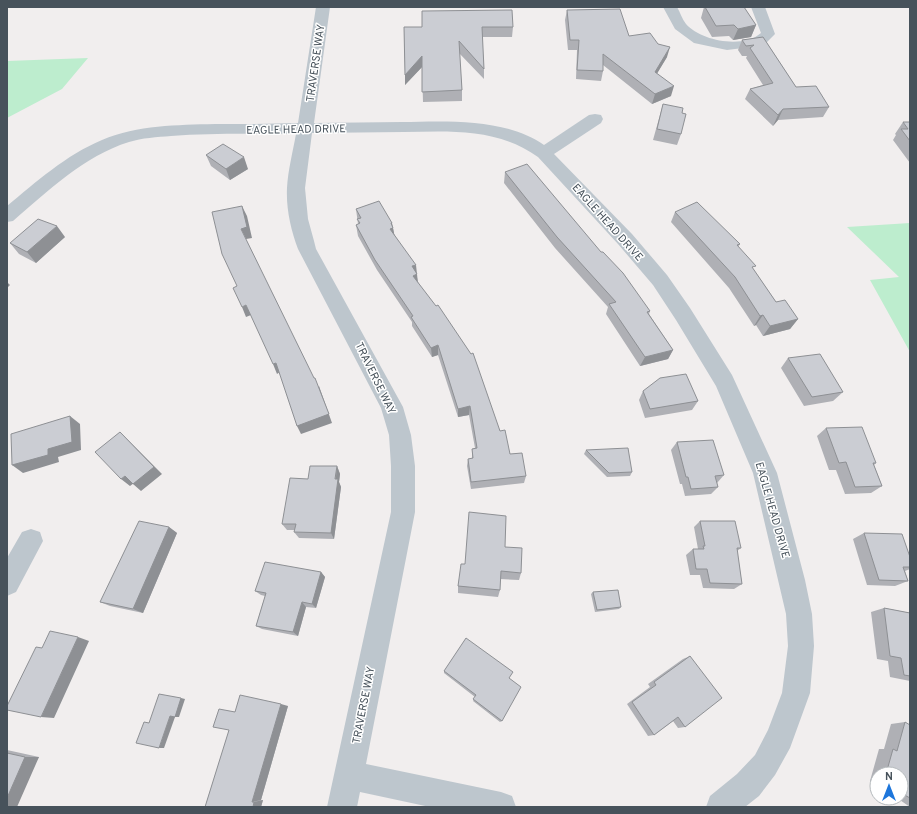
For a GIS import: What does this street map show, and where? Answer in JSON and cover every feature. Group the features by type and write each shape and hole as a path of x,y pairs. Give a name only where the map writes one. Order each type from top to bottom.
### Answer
{"street":[{"name":"TRAVERSE WAY","path":"323,7 296,188 297,213 300,232 307,249 392,407 400,435 403,466 403,512 342,807"},
{"path":"670,7 680,26 699,40 727,46 759,42 768,34 758,7"},
{"path":"544,153 595,119"},
{"name":"EAGLE HEAD DRIVE","path":"7,216 56,175 82,157 124,138 146,133 184,130 465,126 514,136 530,143 544,153 625,239 660,280 684,314 724,381 765,473 799,614 801,646 796,693 780,738 765,765 748,785 721,807"},
{"path":"7,583 30,541"},
{"path":"349,775 502,807"}],"green space":[{"path":"88,58 62,89 7,118 7,61"},
{"path":"910,223 910,352 870,280 899,277 847,227"}],"building":[{"path":"705,7 744,7 756,25 738,29 734,25 716,26"},
{"path":"620,9 629,36 650,33 658,44 670,47 655,72 674,86 655,94 603,54 603,71 577,70 579,40 570,40 567,10"},
{"path":"512,10 513,27 482,27 484,69 459,41 462,90 422,92 422,56 405,75 404,27 422,27 422,11"},
{"path":"763,37 796,87 816,86 829,107 783,109 778,115 750,89 773,83 750,48 754,45 746,46 742,40"},
{"path":"663,104 683,108 682,113 686,114 681,134 657,129"},
{"path":"903,122 910,122 910,141 901,129 908,129"},
{"path":"223,144 244,157 226,169 206,155"},
{"path":"527,164 601,252 603,252 623,273 650,311 647,312 673,350 645,357 609,304 616,302 557,237 505,172"},
{"path":"379,201 392,223 393,228 390,229 416,265 412,266 417,274 413,276 436,306 438,305 471,354 473,353 500,431 505,430 510,454 522,453 526,476 471,482 468,459 473,458 472,449 477,448 470,406 458,409 438,345 431,348 411,317 413,316 375,260 356,225 360,223 357,219 361,218 356,209"},
{"path":"697,202 740,244 737,245 756,266 752,267 776,302 785,300 798,319 770,326 763,315 760,316 735,277 675,212"},
{"path":"242,206 247,227 241,229 315,378 329,414 297,426 276,363 273,364 246,305 242,307 233,288 237,286 222,254 212,212"},
{"path":"38,219 57,226 27,252 10,243"},
{"path":"820,354 843,392 812,397 788,358"},
{"path":"686,374 698,401 650,409 643,391 660,378"},
{"path":"70,416 72,442 48,449 48,455 12,465 11,434"},
{"path":"862,427 876,463 873,463 882,486 855,487 846,462 839,463 826,428"},
{"path":"120,432 154,467 133,484 125,476 121,479 95,452"},
{"path":"713,440 724,475 715,476 718,487 691,489 688,477 686,477 677,442"},
{"path":"628,448 632,472 609,473 586,450"},
{"path":"310,466 337,466 335,479 338,479 331,533 294,532 296,524 282,524 290,478 308,479"},
{"path":"469,512 506,516 505,547 522,548 521,573 501,571 500,590 458,586 461,564 465,564"},
{"path":"139,521 169,527 133,609 100,602"},
{"path":"700,521 735,521 741,548 737,548 742,584 710,583 707,569 696,569 693,549 704,549 703,546 705,546"},
{"path":"864,533 902,534 910,557 910,567 903,567 908,581 879,580"},
{"path":"265,562 321,572 312,604 302,602 293,632 256,626 266,593 255,591"},
{"path":"618,590 621,607 597,610 593,592"},
{"path":"884,608 910,613 910,676 904,675 901,658 890,656"},
{"path":"50,631 78,637 41,717 7,710 7,706 36,647 42,648"},
{"path":"466,638 513,672 509,678 521,687 502,721 473,699 476,695 444,671"},
{"path":"690,656 722,698 685,727 678,717 654,735 632,702 656,685 654,682"},
{"path":"159,694 181,698 175,717 170,716 159,748 136,743 144,722 149,723"},
{"path":"240,695 281,704 252,802 254,802 253,807 205,807 229,730 213,727 219,709 235,712"},
{"path":"905,722 910,725 910,798 909,766 888,766 893,749 897,751"},
{"path":"7,753 25,757 7,798"}]}
